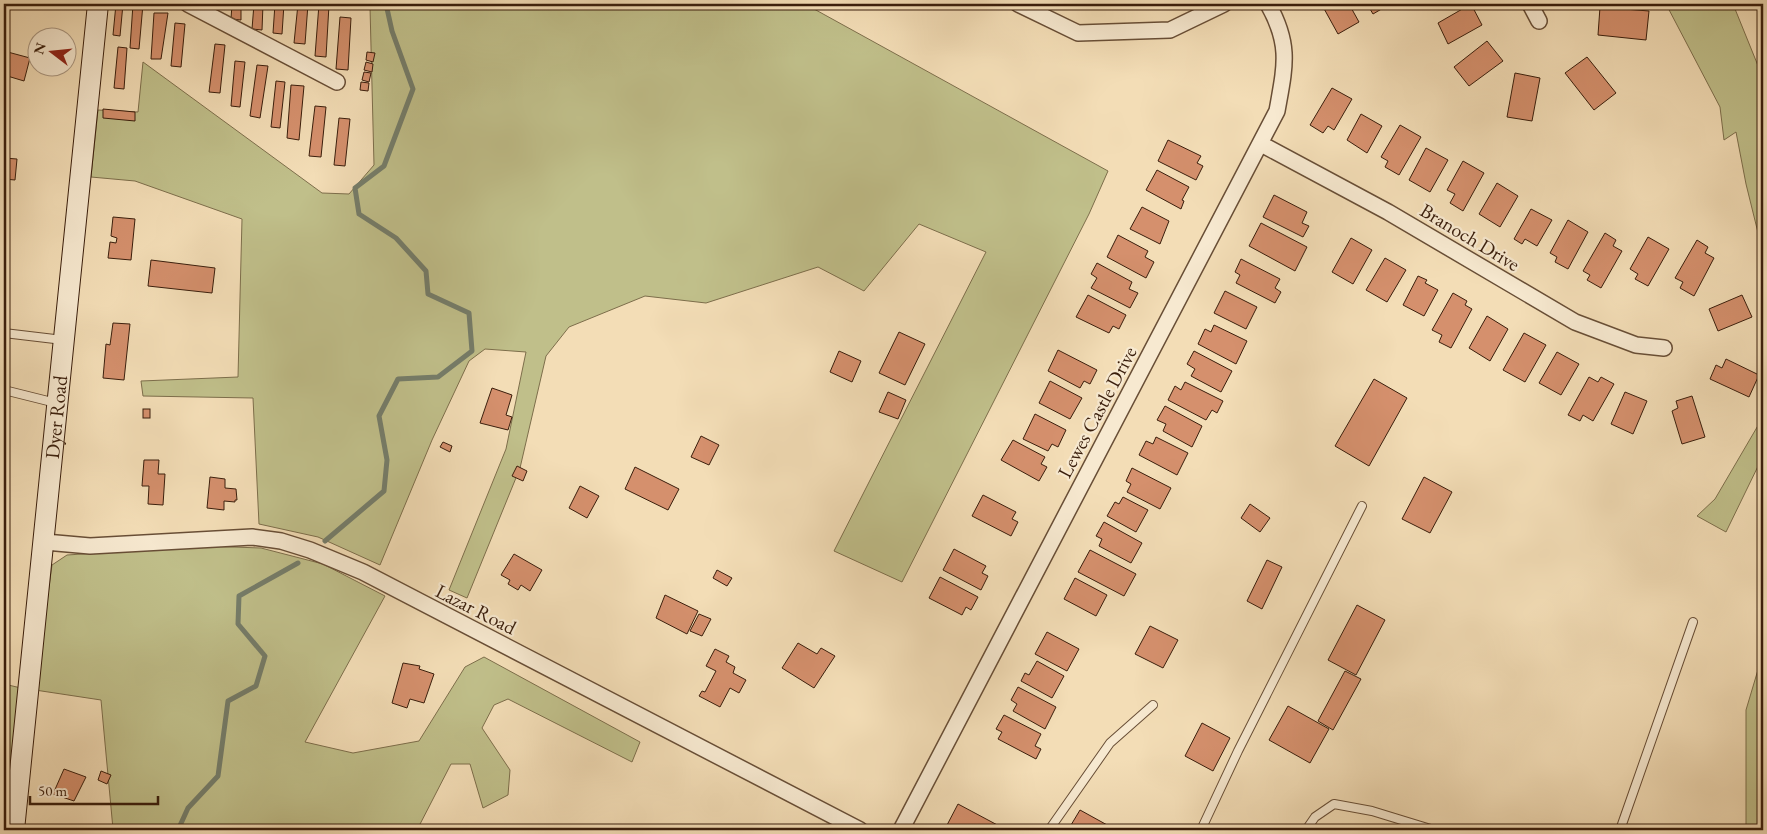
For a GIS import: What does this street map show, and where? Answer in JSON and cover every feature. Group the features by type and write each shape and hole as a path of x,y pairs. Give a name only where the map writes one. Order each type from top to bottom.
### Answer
{"street":[{"name":"Dyer Road","path":"14,830 45,542 63,340 98,4"},
{"path":"188,4 337,82"},
{"path":"1018,4 1078,32 1170,30 1224,4"},
{"name":"Lewes Castle Drive","path":"901,830 1261,144 1277,110 1286,64 1284,43 1279,23 1268,4"},
{"path":"1530,4 1539,21"},
{"name":"Branoch Drive","path":"1261,144 1388,212 1575,322 1636,345 1664,348"},
{"name":"Lazar Road","path":"45,542 90,546 252,537 281,541 310,550 363,572 860,830"}],"lane":[{"path":"4,333 63,340"},
{"path":"4,390 58,403"},
{"path":"1201,830 1238,751 1362,506"},
{"path":"1620,830 1693,622"},
{"path":"1049,830 1110,743 1153,705"},
{"path":"1306,830 1315,817 1334,804 1372,811 1434,830"}],"shaded area":[{"path":"368,4 805,4 1108,171 1089,214 902,582 834,551 986,252 919,224 864,291 818,267 706,303 645,296 569,327 546,356 520,468 467,598 449,590 506,449 526,352 485,349 469,361 432,440 380,565 318,537 259,524 253,398 143,396 141,381 238,377 242,219 135,181 91,177 98,110 138,112 143,62 322,193 349,194 374,165 370,7"},
{"path":"1666,4 1733,4 1763,78 1763,253 1746,184 1736,132 1724,140 1720,107"},
{"path":"1763,417 1763,456 1726,532 1697,516 1715,499"},
{"path":"204,546 261,548 323,564 385,596 305,742 353,753 419,741 465,667 484,657 640,742 632,762 508,699 494,705 482,728 510,770 508,795 483,808 470,764 451,764 417,830 113,829 101,700 35,690 52,565 67,555"},
{"path":"1763,653 1763,830 1746,830 1746,710"},
{"path":"4,684 21,688 13,762 4,760"}],"building":[{"path":"116,4 123,4 120,36 113,35"},
{"path":"133,4 143,4 139,49 130,48"},
{"path":"232,4 241,4 241,20 231,19"},
{"path":"254,4 263,4 262,30 252,29"},
{"path":"275,4 284,4 282,34 273,33"},
{"path":"298,4 308,4 305,44 294,43"},
{"path":"319,4 329,5 326,57 315,56"},
{"path":"1323,4 1349,4 1359,22 1338,34"},
{"path":"1367,4 1390,4 1373,14"},
{"path":"1471,4 1482,25 1448,44 1438,23"},
{"path":"1600,7 1649,11 1646,40 1598,35"},
{"path":"154,13 168,13 161,59 151,59"},
{"path":"340,17 351,18 348,70 336,69"},
{"path":"175,23 185,24 181,67 171,66"},
{"path":"1487,41 1503,61 1469,86 1454,67"},
{"path":"215,44 225,45 220,93 209,92"},
{"path":"118,47 127,48 124,89 114,88"},
{"path":"4,51 28,57 24,81 4,75"},
{"path":"367,52 375,53 373,62 366,60"},
{"path":"1587,57 1616,93 1594,110 1565,73"},
{"path":"235,61 245,62 240,107 231,106"},
{"path":"366,62 373,64 372,72 364,70"},
{"path":"257,65 268,66 260,118 250,116"},
{"path":"364,72 371,73 369,82 362,80"},
{"path":"1515,73 1540,78 1532,121 1507,117"},
{"path":"276,81 285,82 280,128 271,127"},
{"path":"361,82 369,83 368,91 360,90"},
{"path":"291,85 304,86 299,140 287,138"},
{"path":"1332,88 1352,99 1334,130 1328,126 1323,133 1310,125"},
{"path":"315,106 326,107 321,157 309,156"},
{"path":"103,109 135,112 135,121 103,118"},
{"path":"1361,114 1382,126 1367,153 1347,140"},
{"path":"339,118 350,119 345,166 334,165"},
{"path":"1400,125 1421,137 1399,175 1385,167 1388,161 1381,157"},
{"path":"1168,140 1201,156 1197,163 1203,166 1196,180 1158,161"},
{"path":"1426,148 1448,160 1430,192 1409,180"},
{"path":"4,158 17,159 15,180 4,179"},
{"path":"1463,161 1484,173 1463,211 1450,203 1455,194 1447,190"},
{"path":"1157,170 1189,187 1182,200 1184,201 1181,209 1146,190"},
{"path":"1497,183 1518,196 1500,227 1479,214"},
{"path":"1274,195 1307,212 1302,223 1309,226 1303,237 1263,217"},
{"path":"1142,207 1169,221 1160,244 1130,229"},
{"path":"1531,209 1552,220 1537,246 1525,239 1522,244 1514,239"},
{"path":"113,217 135,219 131,260 108,258 110,242 116,243 117,238 111,236"},
{"path":"1568,220 1588,232 1568,269 1555,262 1557,257 1550,253"},
{"path":"1261,223 1307,247 1295,271 1249,246"},
{"path":"1605,233 1616,240 1613,246 1622,251 1601,288 1587,280 1590,275 1583,271"},
{"path":"1118,235 1148,251 1145,257 1154,262 1146,278 1107,257"},
{"path":"1648,237 1669,249 1648,286 1635,279 1638,274 1630,269"},
{"path":"1351,238 1372,250 1353,284 1332,272"},
{"path":"1697,240 1708,247 1705,253 1714,258 1694,296 1680,288 1683,282 1675,278"},
{"path":"1385,258 1406,270 1387,302 1366,290"},
{"path":"1241,259 1280,279 1275,288 1281,292 1275,303 1236,283 1240,275 1235,272"},
{"path":"151,260 215,268 212,293 148,286"},
{"path":"1097,263 1132,282 1129,289 1138,293 1130,308 1091,288 1097,278 1091,274"},
{"path":"1418,276 1427,280 1425,283 1438,290 1424,316 1403,305"},
{"path":"1225,291 1257,307 1246,329 1214,313"},
{"path":"1453,293 1467,301 1465,305 1472,309 1451,348 1439,342 1442,335 1432,330"},
{"path":"1088,295 1126,315 1119,329 1113,326 1109,333 1076,317"},
{"path":"1742,295 1752,317 1718,331 1709,309"},
{"path":"1487,316 1508,329 1490,361 1469,348"},
{"path":"113,323 130,324 124,380 103,378 106,344 110,345"},
{"path":"1214,325 1247,341 1236,364 1198,344 1205,329 1211,332"},
{"path":"899,332 925,344 905,385 879,373"},
{"path":"1524,333 1546,345 1525,382 1503,370"},
{"path":"1058,350 1097,370 1090,384 1084,381 1080,388 1048,371"},
{"path":"839,351 861,361 852,382 830,372"},
{"path":"1194,351 1232,371 1221,392 1191,376 1195,369 1187,364"},
{"path":"1557,352 1579,364 1561,395 1539,383"},
{"path":"1726,359 1759,375 1749,397 1710,379 1716,365 1722,368"},
{"path":"1589,377 1598,382 1601,377 1614,384 1593,421 1583,415 1580,421 1568,415"},
{"path":"1374,379 1407,398 1369,466 1335,446"},
{"path":"1050,381 1082,398 1070,419 1039,403"},
{"path":"1185,382 1223,401 1217,413 1212,410 1206,420 1168,400 1175,386 1181,390"},
{"path":"492,388 512,395 506,415 512,417 508,430 480,423"},
{"path":"888,392 906,400 898,419 879,412"},
{"path":"1625,392 1647,401 1633,434 1611,424"},
{"path":"1692,396 1705,437 1682,444 1672,411 1678,408 1676,401"},
{"path":"1165,406 1202,426 1192,447 1163,431 1166,424 1157,420"},
{"path":"143,409 150,409 150,418 143,418"},
{"path":"1035,414 1066,430 1058,447 1052,444 1048,451 1023,439"},
{"path":"701,436 719,445 709,465 691,457"},
{"path":"1156,437 1188,453 1177,475 1139,455 1146,441 1153,444"},
{"path":"1013,440 1045,457 1041,464 1047,467 1039,481 1001,460"},
{"path":"443,442 452,446 450,452 440,447"},
{"path":"144,460 159,460 158,474 165,474 163,505 148,504 149,486 142,486"},
{"path":"517,466 527,471 523,481 512,476"},
{"path":"635,467 679,489 668,510 625,489"},
{"path":"1132,468 1171,488 1160,509 1127,492 1131,484 1126,481"},
{"path":"210,477 225,479 225,488 236,489 237,500 235,502 224,501 224,510 207,508"},
{"path":"1424,477 1452,492 1430,533 1402,519"},
{"path":"580,486 599,496 587,518 569,508"},
{"path":"983,495 1016,512 1012,519 1018,522 1011,536 972,516"},
{"path":"1123,497 1148,510 1136,532 1107,516 1115,502 1119,504"},
{"path":"1250,504 1270,518 1260,532 1241,518"},
{"path":"1104,522 1142,543 1131,563 1099,546 1102,539 1096,536"},
{"path":"954,549 986,566 982,573 988,576 981,590 943,570"},
{"path":"1090,550 1136,574 1124,596 1078,572"},
{"path":"514,554 542,570 530,591 521,585 518,590 508,584 510,580 501,575"},
{"path":"1267,560 1282,567 1262,609 1247,601"},
{"path":"717,570 732,578 727,586 713,578"},
{"path":"940,577 978,597 971,610 966,607 962,615 929,598"},
{"path":"1075,578 1107,595 1096,616 1064,599"},
{"path":"665,595 698,611 687,634 656,618"},
{"path":"1357,605 1385,620 1356,675 1328,660"},
{"path":"699,614 711,619 702,636 690,631"},
{"path":"1150,626 1178,640 1163,668 1135,654"},
{"path":"1047,632 1079,649 1067,671 1035,654"},
{"path":"798,643 817,654 821,648 835,656 814,688 782,668"},
{"path":"715,649 729,656 726,662 735,667 733,673 746,680 739,693 730,688 720,707 699,696 702,691 705,692 716,671 706,666"},
{"path":"1037,661 1064,676 1052,698 1021,681 1025,673 1029,675"},
{"path":"403,663 420,666 419,669 434,674 424,703 410,699 407,708 392,703"},
{"path":"1345,671 1361,679 1333,730 1318,721"},
{"path":"1018,687 1056,707 1045,729 1013,711 1017,704 1011,700"},
{"path":"1288,706 1329,729 1310,763 1269,740"},
{"path":"1004,715 1041,734 1035,746 1041,749 1036,759 998,739 1002,732 996,729"},
{"path":"1202,723 1230,738 1213,771 1185,756"},
{"path":"64,769 86,777 74,801 53,794"},
{"path":"101,771 111,775 107,784 98,780"},
{"path":"958,804 1003,828 1002,830 953,830 946,827"},
{"path":"1080,810 1109,826 1106,830 1068,830"},
{"path":"1340,825 1350,830 1337,830"},
{"path":"1227,826 1236,830 1225,830"}],"waterway":[{"path":"325,541 384,491 387,460 379,416 398,379 438,377 472,351 469,313 428,294 426,271 396,238 359,214 355,188 384,166 413,89 392,31 386,4"},
{"path":"178,830 188,808 218,776 228,701 256,686 265,656 238,624 239,596 298,563"}]}
